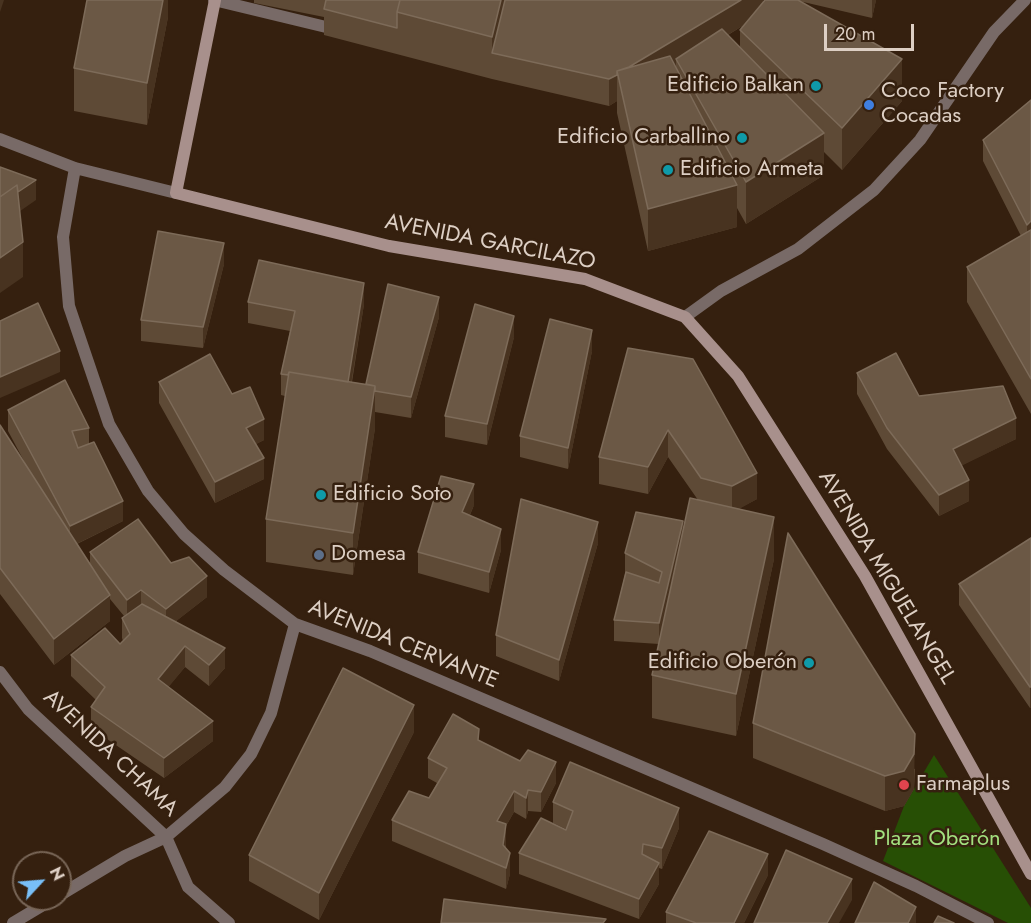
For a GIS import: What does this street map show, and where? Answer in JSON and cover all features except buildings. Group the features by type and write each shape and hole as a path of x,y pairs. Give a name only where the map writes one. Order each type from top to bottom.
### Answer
{"street":[{"path":"0,139 75,168 176,194 214,0 326,27"},
{"path":"685,317 721,291 798,249 874,190 920,140 994,32 1025,0"},
{"name":"AVENIDA CERVANTE","path":"75,168 63,237 69,306 109,424 148,490 184,534 295,624 370,651 823,844 916,886 988,923"},
{"name":"AVENIDA GARCILAZO","path":"176,194 389,246 585,279 685,317"},
{"name":"AVENIDA MIGUELANGEL","path":"685,317 738,376 865,576 1031,874"},
{"name":"AVENIDA CHAMA","path":"0,672 28,709 166,837 225,787 251,754 271,713 295,624"},
{"path":"72,888 125,855 166,837 188,887 229,923"},
{"path":"13,923 33,911"}],"green space":[{"name":"Plaza Oberón","path":"934,755 1031,908 1031,923 1008,923 883,861 904,806"}],"place":[{"name":"Edificio Balkan","path":"816,86"},
{"name":"Coco Factory Cocadas","path":"869,105"},
{"name":"Edificio Carballino","path":"742,138"},
{"name":"Edificio Armeta","path":"668,170"},
{"name":"Edificio Soto","path":"321,495"},
{"name":"Domesa","path":"319,555"},
{"name":"Edificio Oberón","path":"809,663"},
{"name":"Farmaplus","path":"904,785"}]}
